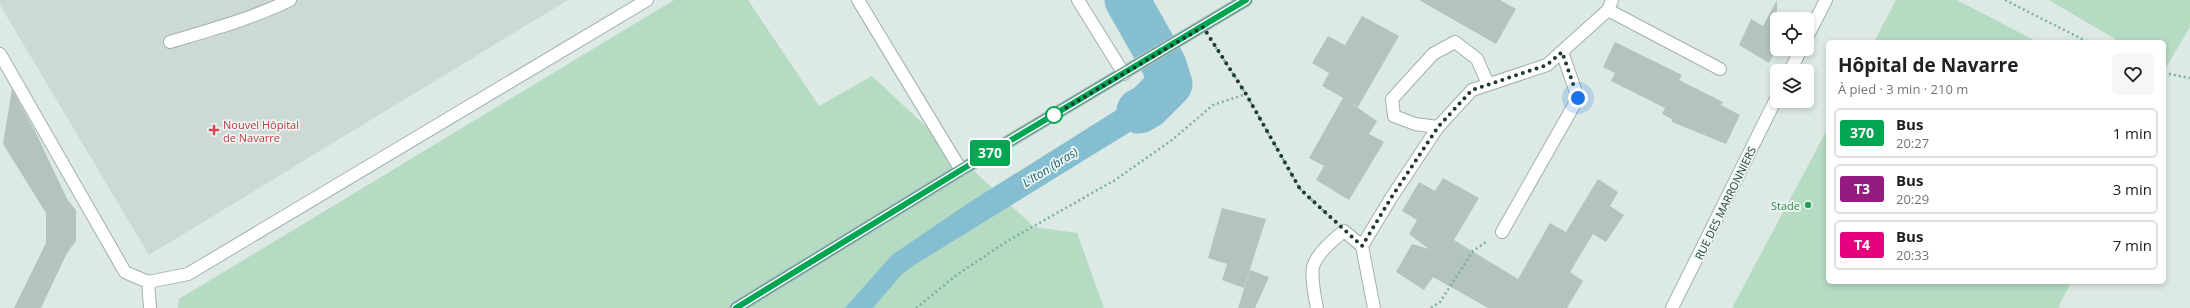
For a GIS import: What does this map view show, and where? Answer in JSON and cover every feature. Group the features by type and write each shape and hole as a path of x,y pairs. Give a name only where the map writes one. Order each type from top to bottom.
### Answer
{"main road":[{"path":"736,308 961,170 1246,0"}],"street":[{"path":"170,42 268,11 290,0"},
{"path":"0,54 125,272 148,282 188,274 647,0"},
{"path":"858,0 961,170"},
{"path":"1078,0 1124,74"},
{"path":"1814,23 1826,0"},
{"path":"1362,246 1391,198 1438,127 1472,90 1547,65 1610,5 1720,69"},
{"path":"1438,127 1415,124 1394,116 1392,99 1433,54 1455,42 1477,59 1488,84"},
{"path":"1502,232 1578,98 1562,52"},
{"name":"RUE DES MARRONNIERS","path":"1672,308 1772,108"},
{"path":"1317,308 1313,267 1330,243 1344,231 1362,246 1374,308"},
{"path":"148,282 150,308"}],"path":[{"path":"2005,0 2084,40"},
{"path":"1203,27 1246,94 1300,189 1344,231"},
{"path":"2166,73 2190,78"},
{"path":"916,308 958,274 1006,242 1115,180 1172,140 1213,105 1246,94"},
{"path":"1431,308 1440,302 1473,251 1502,232"}],"shaded area":[{"name":"Nouvel Hôpital de Navarre","path":"0,0 568,0 149,255 0,5"}],"green space":[{"path":"674,0 748,0 819,106 872,76 1034,227 1077,233 1104,308 178,308 179,299"},
{"path":"1896,0 1957,0 2034,40 1875,40"},
{"path":"2049,0 2190,0 2190,27 2166,67 2166,40 2117,40"},
{"name":"Stade","path":"1826,132 1826,284 2070,284 2058,308 1732,308"}],"water":[{"path":"1118,0 1141,0 1156,26 1135,38 1122,17"},
{"path":"1172,59 1184,74 1177,103 916,264 901,275 873,308 845,308 892,255 970,202 1158,84 1152,71"}],"building":[{"path":"1419,0 1500,0 1516,9 1496,44"},
{"path":"1777,0 1777,12 1771,12"},
{"path":"1770,13 1770,56 1772,56 1769,63 1739,45 1751,19 1763,26"},
{"path":"1362,16 1399,36 1358,107 1348,101 1377,121 1369,134 1384,142 1349,200 1316,180 1324,166 1309,158 1343,98 1322,86 1329,73 1312,63 1328,36 1345,45"},
{"path":"1615,42 1682,75 1679,80 1723,102 1721,105 1740,115 1726,144 1672,122 1672,119 1662,114 1665,108 1611,81 1615,73 1603,67"},
{"path":"12,89 35,131 67,199 76,210 76,241 67,253 41,308 14,308 46,243 46,213 3,144"},
{"path":"1443,178 1479,198 1454,240 1518,279 1550,223 1566,232 1598,179 1618,192 1610,206 1624,215 1606,242 1593,234 1570,272 1583,281 1567,308 1488,308 1433,277 1424,290 1396,272 1412,244 1429,249 1409,234 1417,220 1402,211 1419,182 1435,191"},
{"path":"1222,208 1266,219 1244,288 1222,280 1227,264 1208,258"},
{"path":"1250,270 1269,277 1255,308 1238,308"}],"waterway":[{"name":"L'Iton (bras)","path":"1127,0 1164,65 1170,84 1148,106 1139,111"}],"bus line":[{"name":"370","path":"736,308 961,170 1246,0"}],"place":[{"name":"Nouvel Hôpital de Navarre","path":"214,130"},
{"name":"Stade","path":"1808,205"}],"route":[{"path":"1054,115 1203,27 1246,94 1300,189 1316,202 1344,231 1362,246 1391,198 1438,127 1472,90 1547,65 1562,52 1578,98"}]}
